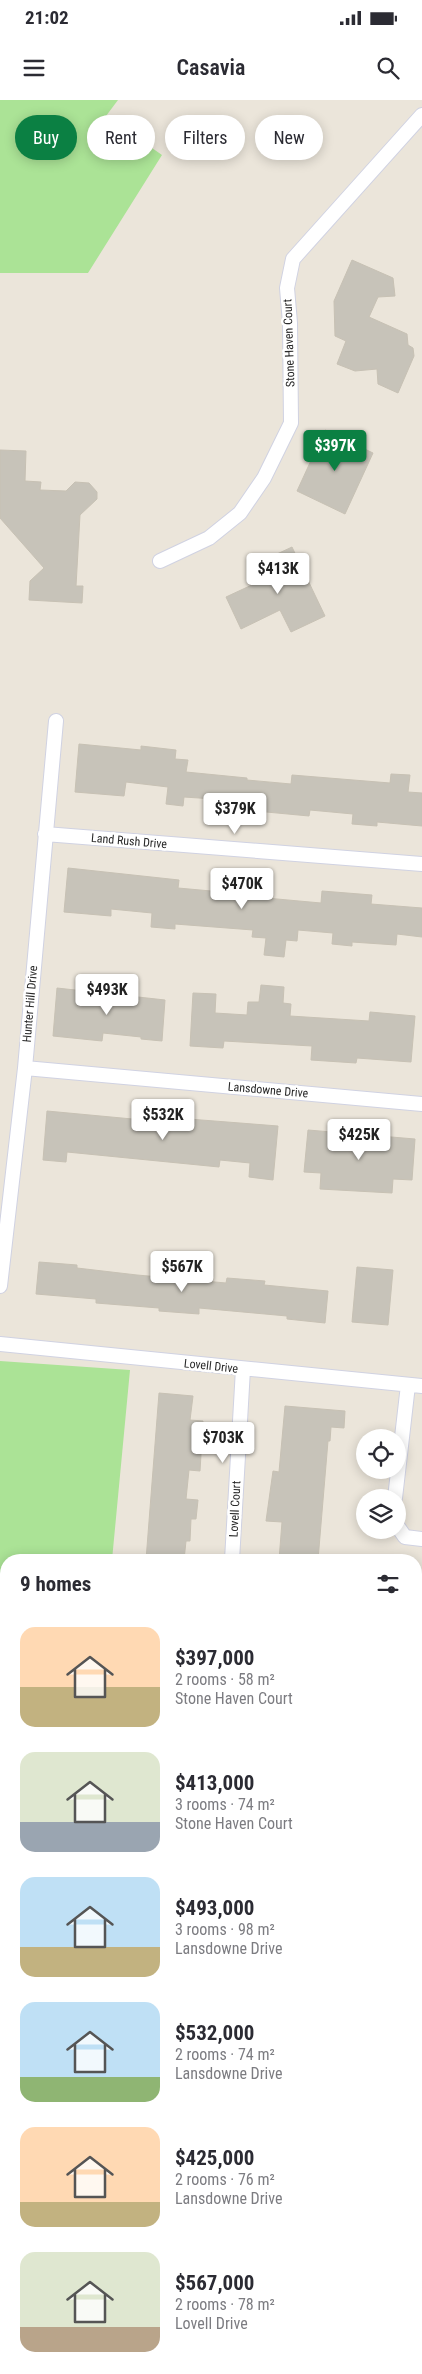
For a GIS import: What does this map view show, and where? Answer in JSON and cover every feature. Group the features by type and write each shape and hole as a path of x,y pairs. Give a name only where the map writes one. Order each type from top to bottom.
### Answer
{"street":[{"name":"Stone Haven Court","path":"160,561 209,538 240,513 264,478 291,423 290,323 287,288 293,259 422,115"},
{"name":"Hunter Hill Drive","path":"0,1286 25,1068 56,721"},
{"name":"Land Rush Drive","path":"46,834 422,864"},
{"name":"Lansdowne Drive","path":"25,1068 422,1104"},
{"name":"Lovell Drive","path":"0,1344 415,1386"},
{"name":"Lovell Court","path":"232,1554 243,1369"},
{"path":"397,1489 415,1386"},
{"path":"406,1537 422,1539"}],"green space":[{"path":"0,100 118,100 107,115 87,115 87,160 155,160 155,150 162,155 88,273 0,273"},
{"path":"0,1361 130,1370 113,1554 0,1554"}],"building":[{"path":"352,260 393,278 395,296 378,297 369,317 407,334 408,345 413,348 414,356 398,393 378,384 377,369 355,371 337,364 346,341 335,336 334,301"},
{"path":"325,430 373,453 345,514 297,491"},
{"path":"0,450 26,451 25,481 41,482 40,490 66,491 75,482 89,483 97,492 97,499 80,515 76,586 83,586 82,603 29,600 30,581 44,568 0,518"},
{"path":"292,547 325,616 291,632 280,610 241,629 226,597 269,577 262,561"},
{"path":"79,744 141,750 141,746 176,750 175,759 188,760 186,772 247,778 247,780 291,784 292,775 390,783 391,774 410,775 408,792 422,793 422,826 377,822 377,826 352,824 353,814 310,810 309,816 213,807 214,799 184,797 183,806 166,804 168,787 126,782 124,796 75,792"},
{"path":"68,868 179,880 178,888 321,903 322,891 372,895 371,904 422,908 422,937 397,934 396,945 352,942 352,946 332,944 333,933 298,930 297,941 286,940 284,957 264,955 266,938 252,937 253,930 175,924 175,929 151,927 152,913 111,909 111,916 64,912"},
{"path":"261,985 284,987 283,1003 291,1004 290,1016 369,1021 370,1012 415,1016 411,1062 357,1058 356,1063 311,1060 312,1046 224,1041 223,1048 190,1046 193,993 216,994 215,1013 247,1015 248,1002 259,1002"},
{"path":"57,988 165,1000 162,1041 103,1033 102,1041 53,1036"},
{"path":"47,1111 175,1123 176,1118 278,1126 273,1180 249,1177 250,1163 220,1160 219,1167 67,1152 66,1162 43,1160"},
{"path":"308,1130 415,1139 412,1180 393,1179 392,1193 320,1189 321,1173 304,1172"},
{"path":"39,1262 77,1265 77,1268 137,1275 226,1283 227,1278 265,1281 264,1285 328,1291 325,1323 287,1319 287,1316 199,1308 199,1314 159,1311 159,1308 96,1303 96,1299 36,1294"},
{"path":"357,1267 393,1270 388,1325 352,1322"},
{"path":"159,1393 193,1396 190,1420 203,1421 200,1471 189,1470 186,1499 198,1500 196,1519 191,1519 190,1541 186,1541 185,1554 146,1554"},
{"path":"285,1406 345,1411 344,1428 331,1427 330,1441 328,1441 319,1554 279,1554 282,1522 266,1521 273,1471 279,1472"}]}
